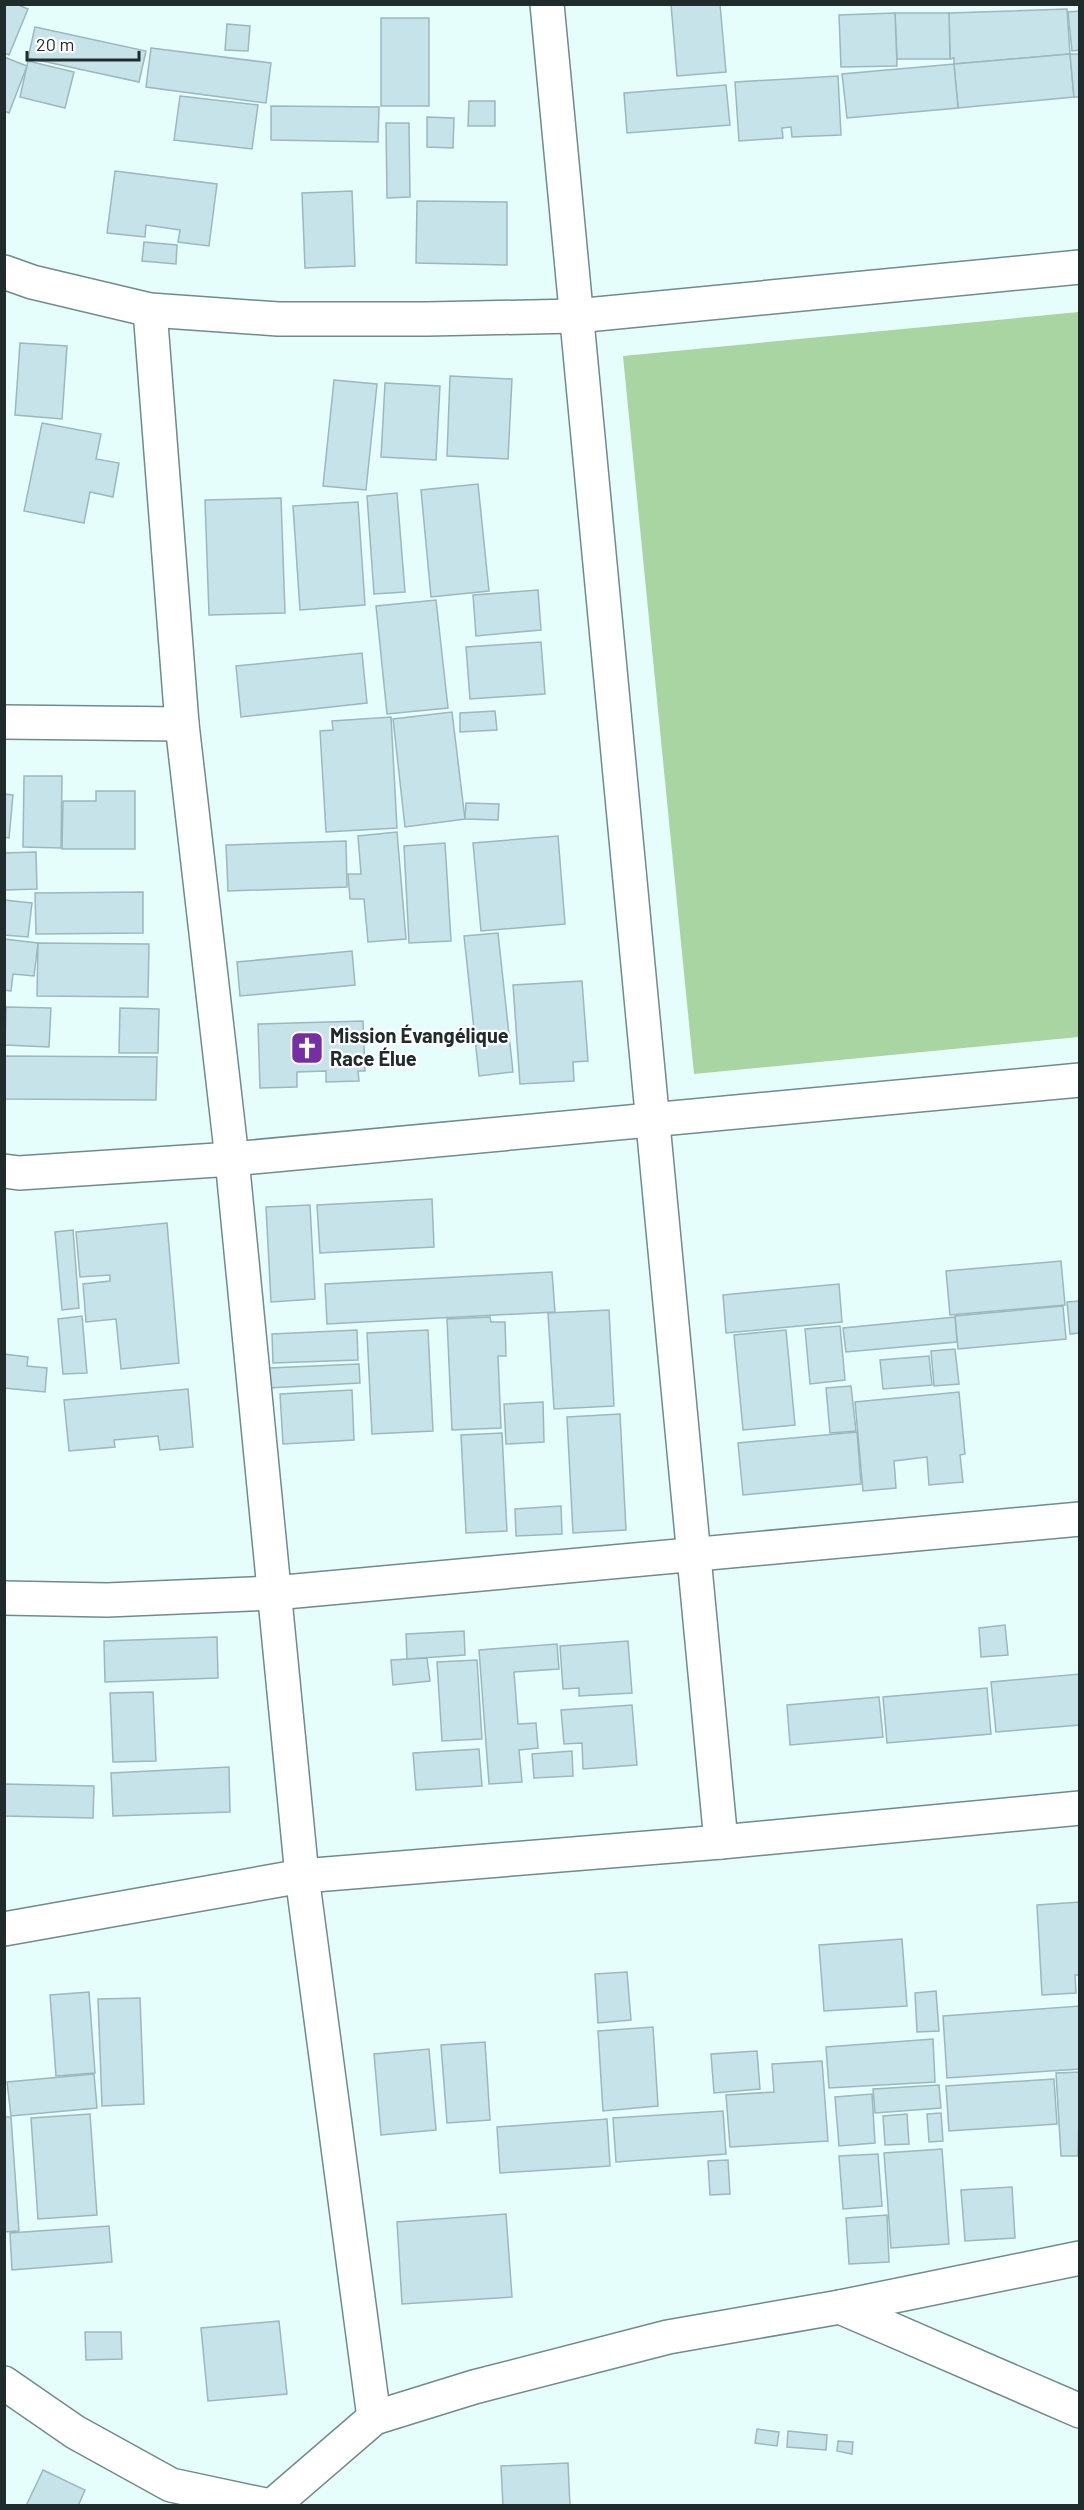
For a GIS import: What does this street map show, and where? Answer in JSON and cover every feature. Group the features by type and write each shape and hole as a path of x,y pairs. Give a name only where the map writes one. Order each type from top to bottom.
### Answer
{"street":[{"path":"547,4 721,1842"},
{"path":"4,272 32,282 150,310 278,319 576,316 1080,267"},
{"path":"150,310 182,724 232,1159 302,1876 374,2418"},
{"path":"4,722 182,724"},
{"path":"4,1171 19,1173 232,1159 1080,1080"},
{"path":"4,1598 107,1600 274,1593 1080,1519"},
{"path":"4,1929 302,1876 721,1842 1080,1808"},
{"path":"4,2382 75,2432 171,2485 271,2505 374,2418 474,2387 668,2337 840,2307 1080,2258"},
{"path":"840,2307 1080,2411"}],"green space":[{"path":"1079,312 1079,1037 694,1074 623,356"}],"building":[{"path":"4,4 16,4 28,9 9,55 4,53"},
{"path":"671,4 720,4 726,72 677,76"},
{"path":"1067,9 1070,54 954,64 954,58 950,59 949,13"},
{"path":"1080,11 1080,50 1072,51 1068,12"},
{"path":"895,13 949,13 950,59 897,59"},
{"path":"895,13 897,66 841,67 839,15"},
{"path":"381,18 429,18 429,106 381,106"},
{"path":"227,24 250,26 248,51 225,50"},
{"path":"35,27 146,51 139,82 28,58"},
{"path":"151,48 271,63 266,103 146,87"},
{"path":"1070,54 1074,97 958,108 954,64"},
{"path":"1070,54 1080,54 1080,97 1074,97"},
{"path":"4,57 27,66 9,113 4,111"},
{"path":"28,61 74,72 65,108 20,97"},
{"path":"954,64 958,108 847,118 842,74"},
{"path":"838,76 841,135 792,137 791,127 782,128 783,138 739,141 735,82"},
{"path":"726,85 730,125 627,133 624,93"},
{"path":"180,96 258,105 252,149 174,140"},
{"path":"469,101 495,101 495,126 468,126"},
{"path":"271,106 379,107 378,142 271,140"},
{"path":"427,117 454,118 453,148 427,147"},
{"path":"386,123 409,123 410,197 387,198"},
{"path":"115,171 217,184 209,246 178,242 180,230 146,225 145,237 107,233"},
{"path":"352,191 355,266 305,268 302,193"},
{"path":"417,201 507,202 507,265 416,263"},
{"path":"144,242 177,245 176,264 142,261"},
{"path":"20,343 67,346 62,419 15,415"},
{"path":"450,376 512,379 508,459 447,456"},
{"path":"334,380 377,384 366,490 323,486"},
{"path":"385,383 440,386 436,460 381,457"},
{"path":"42,423 101,434 96,459 119,463 113,497 90,492 84,523 24,511"},
{"path":"478,484 489,591 431,597 421,490"},
{"path":"397,493 405,592 374,594 367,496"},
{"path":"281,498 285,613 209,615 205,500"},
{"path":"358,502 365,605 300,610 293,506"},
{"path":"538,590 541,630 476,636 473,595"},
{"path":"436,600 448,708 387,714 376,606"},
{"path":"541,642 545,694 470,699 466,647"},
{"path":"362,653 367,703 241,717 236,666"},
{"path":"495,711 497,730 460,732 460,713"},
{"path":"452,712 465,819 405,827 393,719"},
{"path":"391,717 397,828 326,832 320,731 333,730 332,721"},
{"path":"24,776 62,776 61,848 23,847"},
{"path":"96,791 135,791 135,849 62,849 63,801 96,801"},
{"path":"4,794 13,795 9,838 4,837"},
{"path":"466,803 499,804 498,820 465,819"},
{"path":"397,832 406,939 368,942 364,899 350,899 348,874 361,874 358,836"},
{"path":"558,836 565,924 481,931 473,843"},
{"path":"346,841 347,887 228,891 226,845"},
{"path":"445,843 451,941 409,943 404,846"},
{"path":"36,852 37,889 4,890 4,853"},
{"path":"143,892 143,933 36,934 35,893"},
{"path":"4,900 32,903 28,937 4,935"},
{"path":"498,933 513,1072 479,1076 464,936"},
{"path":"4,939 38,943 34,976 13,974 11,991 4,990"},
{"path":"38,943 149,944 148,997 37,996"},
{"path":"352,951 355,985 240,996 237,962"},
{"path":"582,981 588,1061 573,1062 574,1081 520,1084 513,985"},
{"path":"6,1007 51,1008 49,1047 5,1045"},
{"path":"120,1008 159,1009 158,1053 119,1053"},
{"path":"363,1021 365,1071 358,1071 359,1081 326,1082 326,1071 297,1072 297,1087 260,1088 258,1024"},
{"path":"4,1056 157,1057 156,1100 4,1099"},
{"path":"432,1199 434,1247 320,1253 317,1205"},
{"path":"310,1205 315,1299 271,1302 266,1207"},
{"path":"167,1223 179,1363 121,1369 116,1319 86,1322 83,1284 110,1281 110,1275 80,1277 76,1232"},
{"path":"73,1230 79,1308 62,1310 55,1232"},
{"path":"1061,1261 1065,1305 950,1315 946,1271"},
{"path":"552,1272 555,1312 327,1324 325,1284"},
{"path":"839,1284 842,1322 726,1333 723,1295"},
{"path":"1080,1301 1080,1333 1070,1334 1067,1302"},
{"path":"1063,1306 1066,1339 958,1349 955,1316"},
{"path":"609,1310 614,1406 554,1409 548,1313"},
{"path":"82,1316 87,1373 63,1374 58,1319"},
{"path":"490,1317 491,1322 505,1322 506,1356 498,1356 501,1428 452,1430 447,1319"},
{"path":"955,1317 957,1342 846,1352 843,1328"},
{"path":"840,1326 845,1380 810,1384 805,1329"},
{"path":"357,1330 358,1360 273,1363 272,1334"},
{"path":"428,1330 433,1431 372,1434 367,1333"},
{"path":"786,1330 795,1425 743,1430 734,1335"},
{"path":"955,1349 959,1384 934,1386 931,1351"},
{"path":"4,1354 28,1357 27,1366 47,1368 45,1392 4,1388"},
{"path":"929,1356 932,1385 883,1389 880,1360"},
{"path":"359,1364 360,1383 269,1388 269,1368"},
{"path":"851,1386 856,1431 830,1433 826,1388"},
{"path":"188,1389 193,1447 160,1450 158,1436 114,1440 115,1447 69,1451 64,1400"},
{"path":"352,1390 354,1440 283,1444 280,1394"},
{"path":"959,1392 965,1454 960,1455 963,1482 929,1485 927,1457 894,1461 896,1488 863,1491 855,1402"},
{"path":"543,1402 544,1442 506,1444 504,1404"},
{"path":"620,1414 626,1530 573,1533 567,1417"},
{"path":"857,1432 861,1484 743,1495 738,1443"},
{"path":"502,1433 507,1531 466,1533 461,1435"},
{"path":"561,1506 562,1534 516,1536 515,1509"},
{"path":"1005,1625 1008,1655 981,1657 979,1628"},
{"path":"464,1631 465,1655 407,1659 406,1634"},
{"path":"217,1637 218,1678 105,1682 104,1641"},
{"path":"628,1641 632,1693 579,1696 579,1688 563,1689 560,1646"},
{"path":"557,1644 559,1669 514,1672 518,1724 536,1723 538,1748 519,1750 522,1782 489,1784 479,1650"},
{"path":"427,1658 430,1681 393,1685 391,1660"},
{"path":"477,1660 482,1739 442,1741 437,1662"},
{"path":"1080,1674 1080,1725 996,1732 991,1682"},
{"path":"987,1688 991,1734 887,1743 883,1697"},
{"path":"153,1692 156,1761 113,1762 110,1693"},
{"path":"879,1697 883,1737 790,1745 787,1705"},
{"path":"632,1705 637,1765 583,1769 582,1743 564,1744 561,1710"},
{"path":"479,1749 482,1786 416,1790 413,1753"},
{"path":"572,1751 573,1776 534,1778 532,1754"},
{"path":"229,1767 230,1812 113,1816 111,1773"},
{"path":"4,1784 94,1786 93,1818 4,1816"},
{"path":"1080,1902 1080,1975 1075,1975 1076,1993 1042,1995 1037,1905"},
{"path":"902,1939 907,2006 824,2011 819,1945"},
{"path":"627,1972 631,2020 598,2023 595,1974"},
{"path":"936,1991 939,2031 917,2032 915,1993"},
{"path":"89,1992 95,2073 56,2076 50,1995"},
{"path":"140,1998 144,2104 102,2106 98,1999"},
{"path":"1080,2006 1080,2069 947,2078 943,2016"},
{"path":"653,2027 658,2106 603,2111 598,2031"},
{"path":"933,2039 935,2082 829,2088 826,2047"},
{"path":"485,2042 490,2120 447,2123 441,2045"},
{"path":"429,2049 436,2130 381,2135 374,2054"},
{"path":"757,2051 760,2089 714,2093 711,2054"},
{"path":"822,2061 828,2141 730,2147 726,2095 774,2092 772,2064"},
{"path":"1080,2072 1078,2156 1061,2156 1056,2073"},
{"path":"94,2074 97,2108 11,2116 7,2082"},
{"path":"1054,2079 1057,2124 949,2131 946,2086"},
{"path":"939,2085 941,2108 875,2113 873,2089"},
{"path":"872,2094 875,2143 839,2146 835,2097"},
{"path":"723,2111 726,2154 616,2162 613,2118"},
{"path":"941,2113 943,2141 929,2142 927,2114"},
{"path":"90,2114 97,2215 38,2219 31,2118"},
{"path":"907,2114 909,2144 885,2145 883,2116"},
{"path":"4,2117 11,2117 19,2231 4,2232"},
{"path":"607,2119 610,2166 500,2173 497,2127"},
{"path":"942,2149 949,2244 891,2248 884,2153"},
{"path":"878,2154 882,2206 843,2209 839,2156"},
{"path":"728,2160 730,2194 710,2195 708,2161"},
{"path":"1012,2187 1015,2238 965,2241 961,2190"},
{"path":"506,2214 512,2297 402,2304 397,2222"},
{"path":"887,2215 889,2262 849,2264 846,2218"},
{"path":"109,2226 112,2262 12,2270 10,2233"},
{"path":"279,2321 287,2394 208,2401 201,2328"},
{"path":"85,2332 121,2332 122,2359 86,2360"},
{"path":"757,2429 779,2432 777,2446 755,2443"},
{"path":"788,2431 827,2435 826,2450 787,2447"},
{"path":"838,2441 853,2442 852,2454 837,2451"},
{"path":"568,2463 570,2506 503,2506 501,2466"},
{"path":"43,2470 85,2490 78,2506 26,2506"}],"place":[{"name":"Mission Évangélique Race Élue","path":"307,1048"}]}
